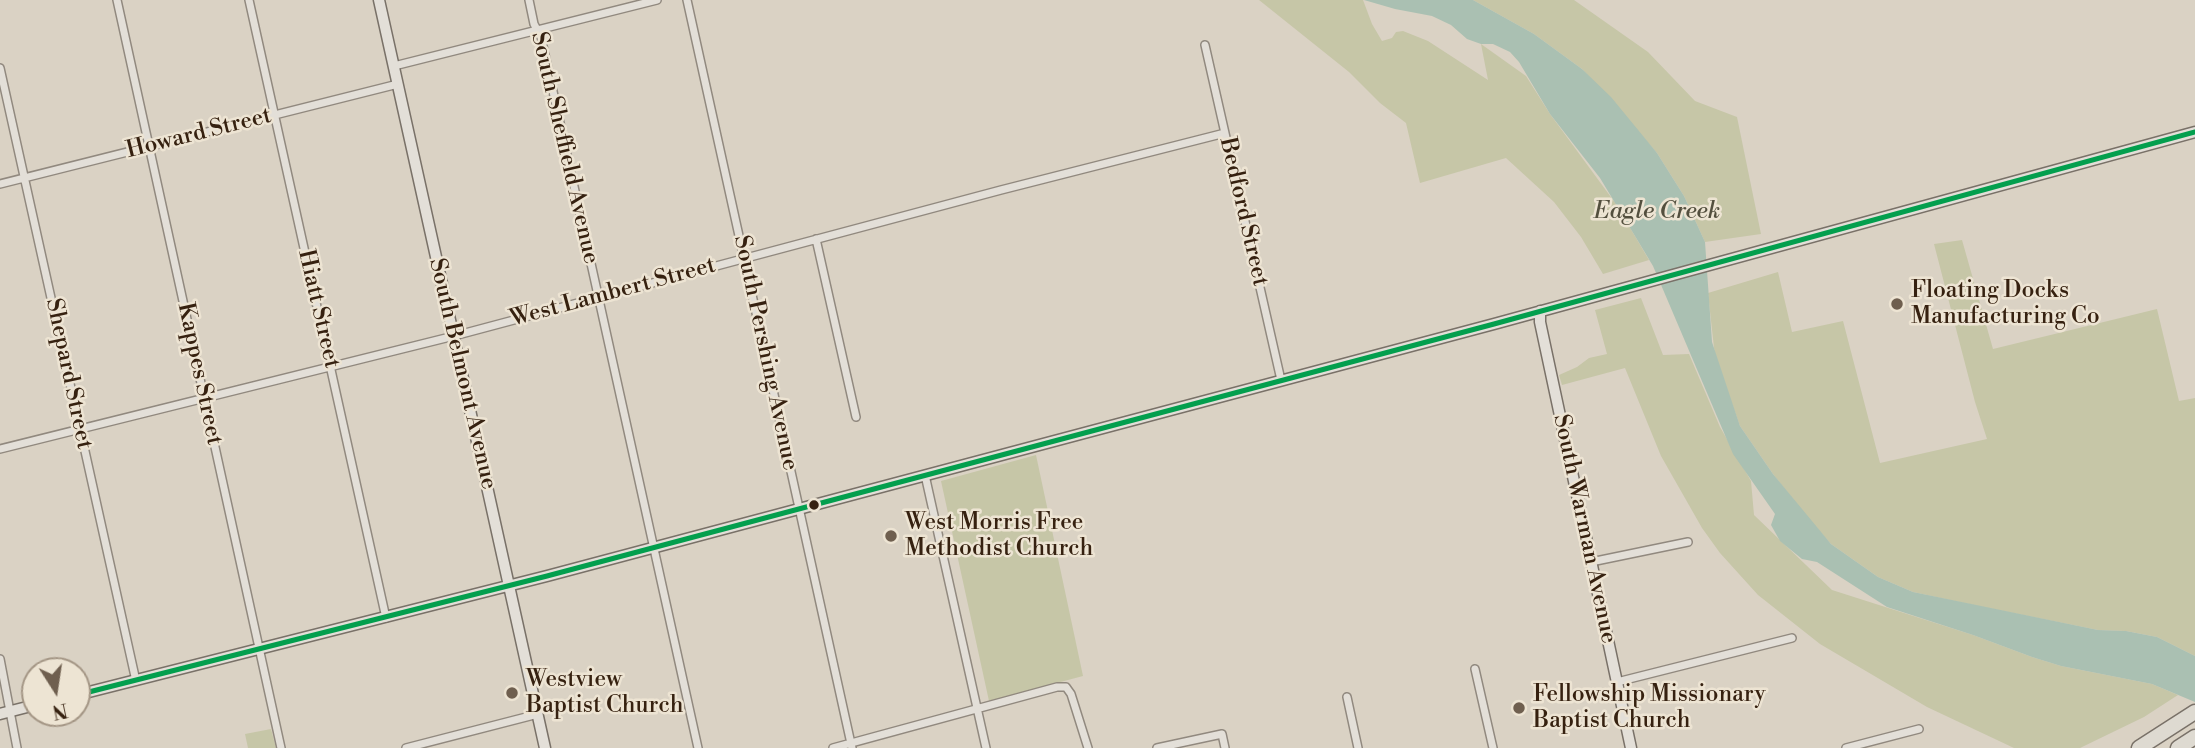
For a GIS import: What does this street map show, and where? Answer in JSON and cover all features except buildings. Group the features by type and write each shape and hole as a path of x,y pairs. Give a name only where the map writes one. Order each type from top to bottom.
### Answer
{"highway":[{"path":"2139,748 2195,712"},
{"path":"2178,748 2195,737"}],"main road":[{"name":"South Belmont Avenue","path":"379,0 545,748"},
{"path":"91,692 654,548 1540,311 2195,132"},
{"name":"South Warman Avenue","path":"1540,311 1540,322 1631,748"}],"street":[{"name":"Kappes Street","path":"117,0 281,748"},
{"name":"Hiatt Street","path":"249,0 386,618"},
{"name":"South Sheffield Avenue","path":"528,0 544,51 698,748"},
{"path":"394,66 657,0"},
{"name":"South Pershing Avenue","path":"687,0 851,746"},
{"name":"Bedford Street","path":"1205,45 1281,380"},
{"name":"Shepard Street","path":"0,68 136,681"},
{"name":"Howard Street","path":"0,184 398,84"},
{"name":"West Lambert Street","path":"0,449 454,336 1225,133"},
{"path":"817,239 856,417"},
{"path":"925,475 986,748"},
{"path":"1591,562 1688,542"},
{"path":"1617,682 1792,638"},
{"path":"0,659 5,713 17,748"},
{"path":"1475,669 1493,748"},
{"path":"833,748 851,746 977,708 1066,687 1071,694 1088,748"},
{"path":"1347,696 1358,748"},
{"path":"405,748 538,714"},
{"path":"1846,748 1919,729"},
{"path":"1157,748 1222,734 1225,748"}],"shaded area":[{"path":"1259,0 1363,0 1382,41 1392,38 1396,32 1403,31 1428,41 1488,80 1481,44 1526,76 1550,114 1616,204 1649,260 1603,274 1581,237 1554,202 1506,158 1420,183 1406,123 1380,103 1349,72"},
{"path":"1473,0 1574,0 1648,52 1695,101 1737,117 1761,234 1705,242 1684,196 1657,153 1582,69 1534,34"},
{"path":"1962,240 1993,349 2157,309 2179,401 2195,398 2195,656 2157,637 2126,631 2098,630 1978,606 1913,592 1878,577 1831,544 1808,519 1740,426 1715,357 1708,293 1778,272 1792,332 1843,321 1880,463 1987,439 1934,244"},
{"path":"1641,298 1663,355 1689,354 1720,427 1751,481 1754,515 1832,590 2061,666 2152,684 2178,695 2144,717 2080,748 2014,748 1927,707 1820,644 1758,595 1720,553 1702,528 1661,456 1625,368 1562,385 1559,375 1589,358 1607,354 1595,310"},
{"path":"1036,455 1083,676 989,701 941,481"},
{"path":"271,729 276,748 248,748 245,734"}],"water":[{"name":"Eagle Creek","path":"1364,0 1473,0 1534,34 1582,69 1611,97 1657,153 1684,196 1705,242 1712,342 1740,426 1773,474 1831,544 1878,577 1913,592 2098,630 2126,631 2157,637 2195,656 2195,702 2152,684 2061,666 1887,607 1817,562 1802,559 1780,541 1771,525 1775,514 1733,454 1653,266 1600,178 1550,114 1519,62 1510,52 1493,44 1481,44 1467,39 1451,25 1432,16"}],"transit line":[{"path":"91,691 547,576 1494,324 2195,132"}],"place":[{"name":"Floating Docks Manufacturing Co","path":"1897,304"},
{"name":"West Morris Free Methodist Church","path":"891,536"},
{"name":"Westview Baptist Church","path":"512,693"},
{"name":"Fellowship Missionary Baptist Church","path":"1519,708"}]}
